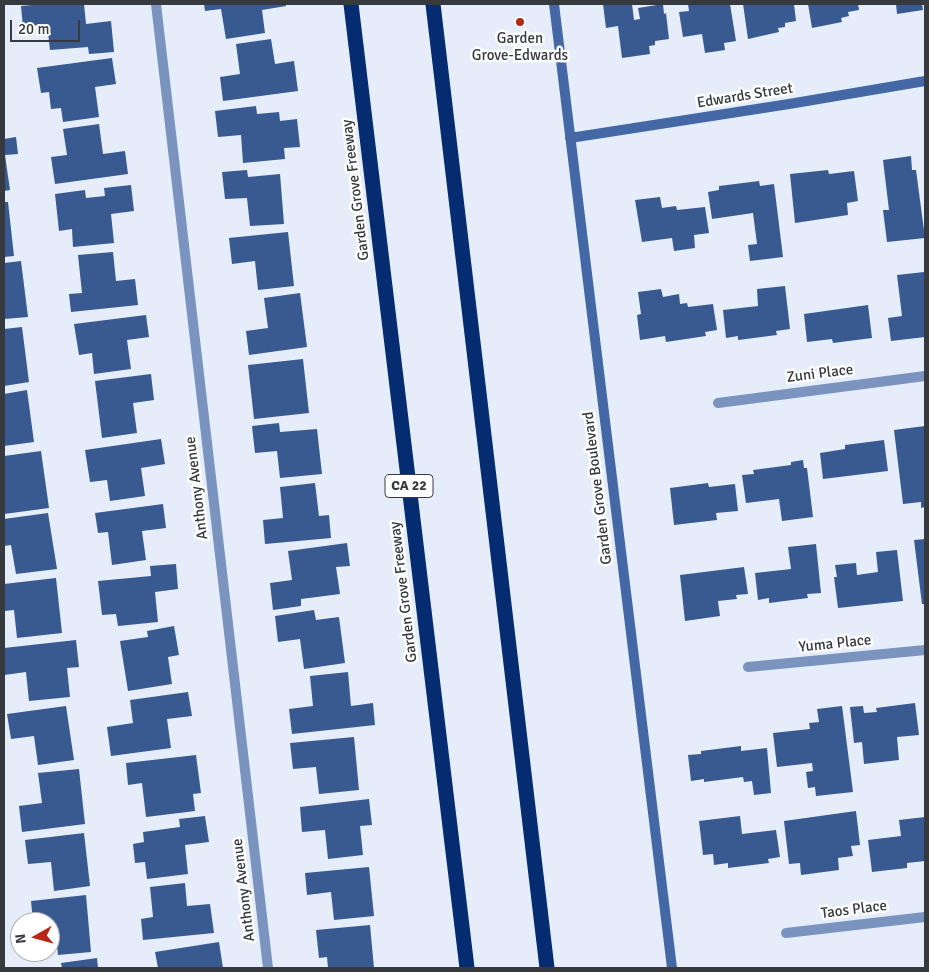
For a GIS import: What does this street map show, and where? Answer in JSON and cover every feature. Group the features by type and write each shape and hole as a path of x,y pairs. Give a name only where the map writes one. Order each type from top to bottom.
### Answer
{"highway":[{"name":"Garden Grove Freeway","path":"351,4 467,968"},
{"path":"433,4 547,968"}],"main road":[{"name":"Garden Grove Boulevard","path":"554,4 672,968"},
{"name":"Edwards Street","path":"570,138 925,81"}],"street":[{"name":"Anthony Avenue","path":"156,4 268,968"},
{"name":"Zuni Place","path":"718,403 925,376"},
{"name":"Yuma Place","path":"748,668 925,650"},
{"name":"Taos Place","path":"786,933 925,917"}],"building":[{"path":"84,4 86,24 111,21 114,52 89,54 88,47 50,50 47,24 23,27 21,6"},
{"path":"204,4 286,4 286,6 262,10 265,33 226,39 221,9 205,11"},
{"path":"603,4 632,4 634,20 640,19 638,8 663,4 669,39 655,41 655,45 649,46 650,54 622,58 618,26 606,28"},
{"path":"688,4 730,4 736,41 724,43 725,50 705,53 702,34 683,37 679,12 689,11"},
{"path":"743,4 794,4 796,21 785,23 785,27 778,28 779,32 748,39"},
{"path":"808,4 858,4 859,10 848,12 849,16 841,18 842,22 812,28"},
{"path":"896,4 922,4 923,10 897,14"},
{"path":"271,39 275,64 294,61 298,91 223,101 220,77 240,74 236,44"},
{"path":"112,58 116,84 95,87 99,117 63,122 61,108 51,109 49,92 41,93 37,68"},
{"path":"256,106 257,114 279,112 280,121 297,119 300,147 284,148 285,159 243,163 241,135 218,137 215,111"},
{"path":"99,124 103,154 125,151 128,174 55,184 51,157 67,155 63,129"},
{"path":"16,137 18,154 5,155 10,190 4,191 4,139"},
{"path":"911,156 912,170 916,170 925,238 887,242 883,210 889,210 883,160"},
{"path":"247,170 248,177 280,174 284,224 250,226 247,198 225,199 222,172"},
{"path":"828,170 829,174 854,171 858,201 847,203 848,215 795,223 790,174"},
{"path":"759,181 760,186 774,184 783,257 750,261 748,245 757,244 753,213 712,219 708,192 719,190 719,186"},
{"path":"131,185 134,211 111,214 114,243 73,247 72,229 59,231 55,194 85,190 86,198 105,196 104,188"},
{"path":"660,197 662,208 676,206 677,210 705,207 709,233 694,235 695,248 674,251 672,238 642,242 635,200"},
{"path":"4,202 8,202 14,256 4,257"},
{"path":"288,232 294,286 258,290 255,261 232,264 229,238"},
{"path":"113,252 116,281 135,279 138,305 71,312 69,294 82,293 78,255"},
{"path":"21,261 28,317 4,319 4,263"},
{"path":"924,272 925,337 891,341 888,318 902,316 897,275"},
{"path":"785,286 790,329 776,331 777,335 738,340 738,336 726,338 723,310 758,306 757,289"},
{"path":"661,289 663,297 679,294 680,304 687,303 688,307 713,304 717,330 705,332 706,336 666,342 665,336 640,340 637,315 641,314 638,292"},
{"path":"300,293 307,347 249,355 246,331 268,328 264,298"},
{"path":"868,305 872,338 833,343 832,339 807,342 804,314"},
{"path":"146,315 149,337 127,340 131,369 94,374 92,353 79,355 74,324"},
{"path":"22,327 29,382 4,386 4,329"},
{"path":"303,359 309,413 254,419 248,365"},
{"path":"151,374 154,400 133,403 137,433 102,438 95,381"},
{"path":"27,390 34,442 4,446 4,394"},
{"path":"279,423 280,432 317,429 322,474 280,478 277,451 255,453 252,426"},
{"path":"925,426 925,507 921,508 921,502 903,504 894,430"},
{"path":"161,439 165,464 141,468 145,496 110,501 107,480 90,482 85,450"},
{"path":"884,440 888,471 823,479 820,453 845,449 845,445"},
{"path":"41,451 49,508 4,514 4,456"},
{"path":"803,460 804,468 807,468 813,517 782,521 779,499 746,503 742,475 754,474 753,470 791,465 791,462"},
{"path":"315,483 319,516 329,515 331,538 265,544 263,520 283,518 280,487"},
{"path":"708,483 709,487 735,484 738,511 716,513 717,520 674,525 670,488"},
{"path":"163,504 166,528 142,531 146,560 112,565 108,532 98,533 95,513"},
{"path":"48,513 57,569 16,574 11,545 4,546 4,519"},
{"path":"925,539 925,604 922,604 914,540"},
{"path":"347,543 350,566 336,567 340,594 301,599 301,606 273,610 270,583 292,580 288,551"},
{"path":"816,544 821,593 807,594 808,598 769,603 769,598 758,600 755,573 791,569 788,547"},
{"path":"897,550 903,601 838,608 834,577 837,577 835,565 856,563 857,575 878,572 876,552"},
{"path":"176,564 178,589 155,592 158,622 118,626 116,614 102,615 98,581 151,576 150,566"},
{"path":"744,567 748,594 736,595 737,599 718,601 720,616 685,621 680,575"},
{"path":"56,578 62,633 17,638 14,610 4,611 4,584"},
{"path":"314,610 316,620 339,617 345,663 304,669 300,639 278,642 275,616"},
{"path":"174,626 179,655 168,657 172,684 128,691 120,641 148,637 147,631"},
{"path":"76,640 79,667 67,668 70,697 29,701 26,672 4,675 4,648"},
{"path":"348,672 351,706 373,703 375,725 292,734 289,709 313,706 310,676"},
{"path":"188,692 192,716 167,719 171,748 111,756 107,727 133,723 130,700"},
{"path":"915,703 919,735 897,737 899,760 864,764 862,742 854,743 850,707 863,706 864,713 877,712 876,708"},
{"path":"66,706 74,760 38,765 34,736 11,739 7,714"},
{"path":"842,706 853,792 816,796 815,787 808,788 806,772 813,771 812,763 777,767 773,733 810,729 809,723 819,722 817,709"},
{"path":"354,737 359,790 319,794 316,767 293,769 290,743"},
{"path":"741,746 741,751 767,748 771,793 754,795 752,781 744,782 743,777 704,782 704,779 691,781 688,755 701,754 701,751"},
{"path":"196,755 201,793 193,794 195,811 146,817 142,783 128,785 126,763"},
{"path":"79,769 85,824 22,832 19,806 42,803 38,773"},
{"path":"369,799 372,825 360,826 363,855 328,859 325,830 302,832 300,807"},
{"path":"856,811 860,845 851,846 853,856 838,858 839,870 801,875 800,863 789,864 784,821"},
{"path":"205,816 209,842 185,845 188,874 147,879 145,862 135,863 133,844 144,842 143,832 180,827 179,819"},
{"path":"740,816 742,834 776,830 780,857 768,859 769,863 728,868 728,863 714,865 713,854 703,855 699,821"},
{"path":"925,817 925,861 907,863 907,868 872,872 868,840 901,836 899,820"},
{"path":"84,833 90,886 54,891 51,862 28,864 25,840"},
{"path":"369,867 374,916 334,920 331,892 307,895 305,873"},
{"path":"185,883 187,906 210,904 214,933 143,940 141,919 153,917 150,887"},
{"path":"86,895 91,952 60,955 60,912 32,912 31,901"},
{"path":"370,925 374,968 328,968 327,957 319,958 316,930"},
{"path":"219,942 223,968 158,968 155,952"},
{"path":"97,958 98,968 62,968 61,963"}],"place":[{"name":"Garden Grove-Edwards","path":"520,22"}]}
